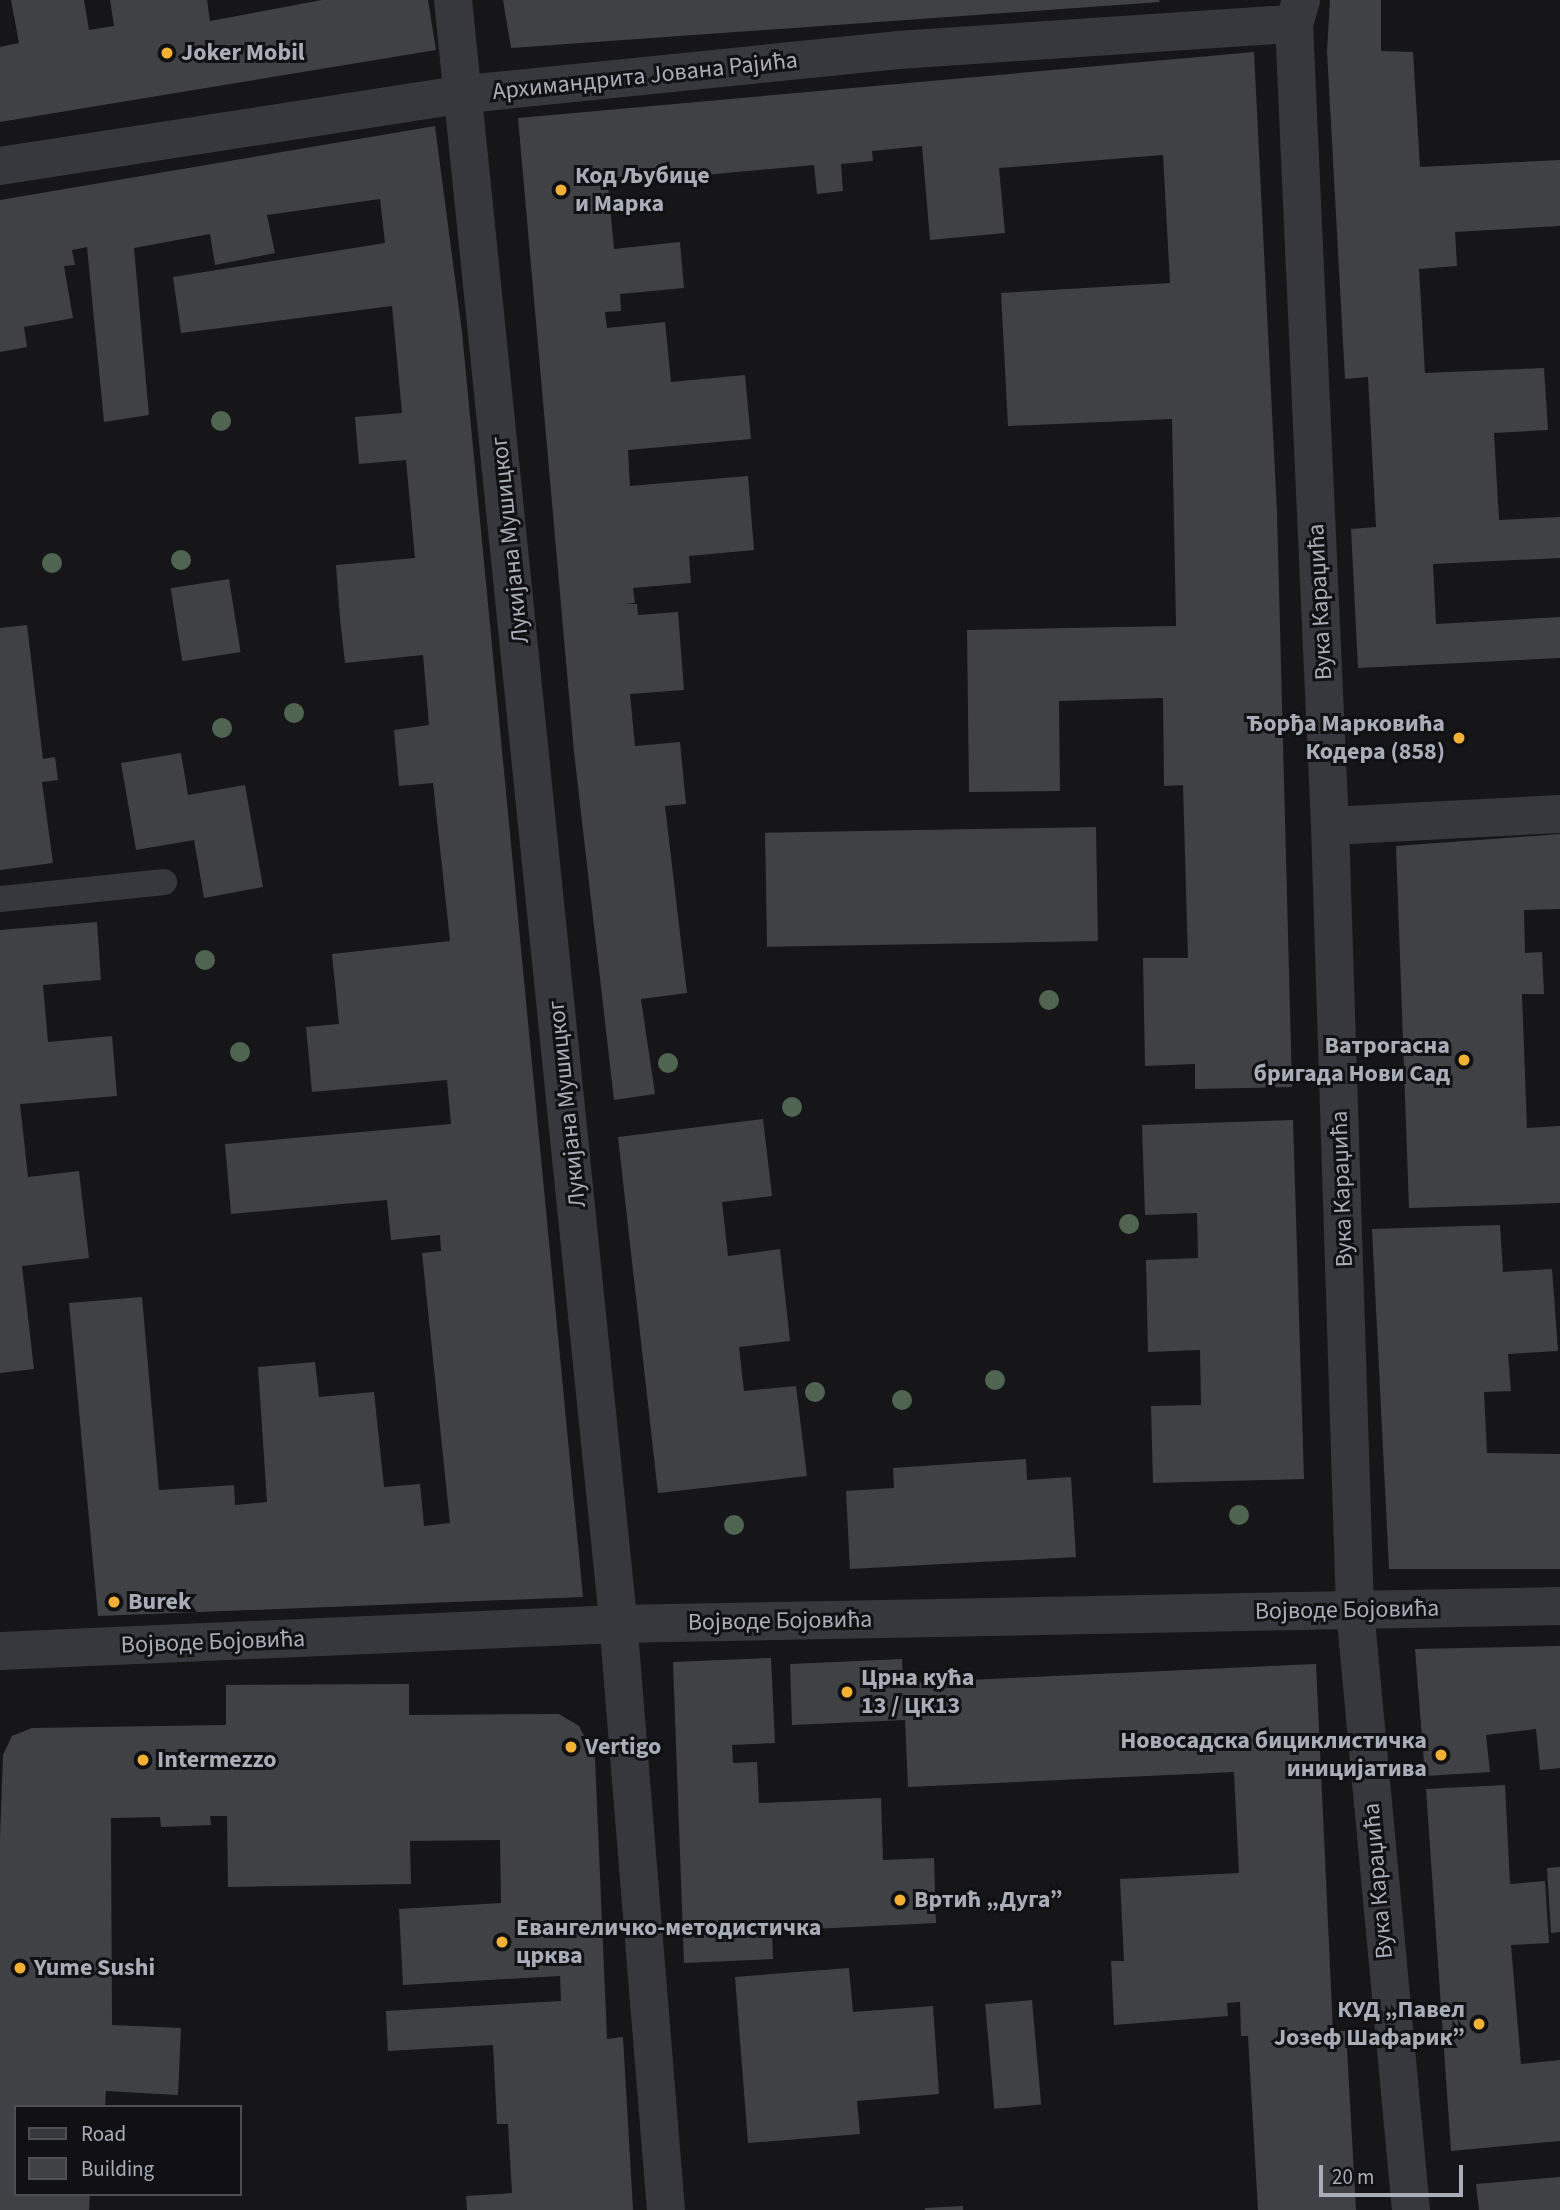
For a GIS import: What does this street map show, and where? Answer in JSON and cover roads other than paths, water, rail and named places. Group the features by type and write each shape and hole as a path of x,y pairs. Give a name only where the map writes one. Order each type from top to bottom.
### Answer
{"street":[{"name":"Лукијана Мушицког","path":"453,0 466,94 618,1624 666,2210"},
{"name":"Архимандрита Јована Рајића","path":"0,166 466,94 1297,12"},
{"name":"Вука Караџића","path":"1297,12 1330,826 1355,1610 1412,2210"},
{"path":"1330,826 1560,814"},
{"name":"Војводе Бојовића","path":"0,1651 618,1624 1560,1606"}],"lane":[{"path":"0,898 164,882"}],"place":[{"name":"Joker Mobil","path":"167,53"},
{"name":"Код Љубице и Марка","path":"561,190"},
{"name":"Ђорђа Марковића Кодера (858)","path":"1459,738"},
{"name":"Ватрогасна бригада Нови Сад","path":"1464,1060"},
{"name":"Burek","path":"114,1602"},
{"name":"Црна кућа 13 / ЦК13","path":"847,1692"},
{"name":"Vertigo","path":"571,1747"},
{"name":"Новосадска бициклистичка иницијатива","path":"1441,1755"},
{"name":"Intermezzo","path":"143,1760"},
{"name":"Вртић „Дуга”","path":"900,1900"},
{"name":"Евангеличко-методистичка црква","path":"502,1942"},
{"name":"Yume Sushi","path":"20,1968"},
{"name":"КУД „Павел Јозеф Шафарик”","path":"1479,2024"}]}
